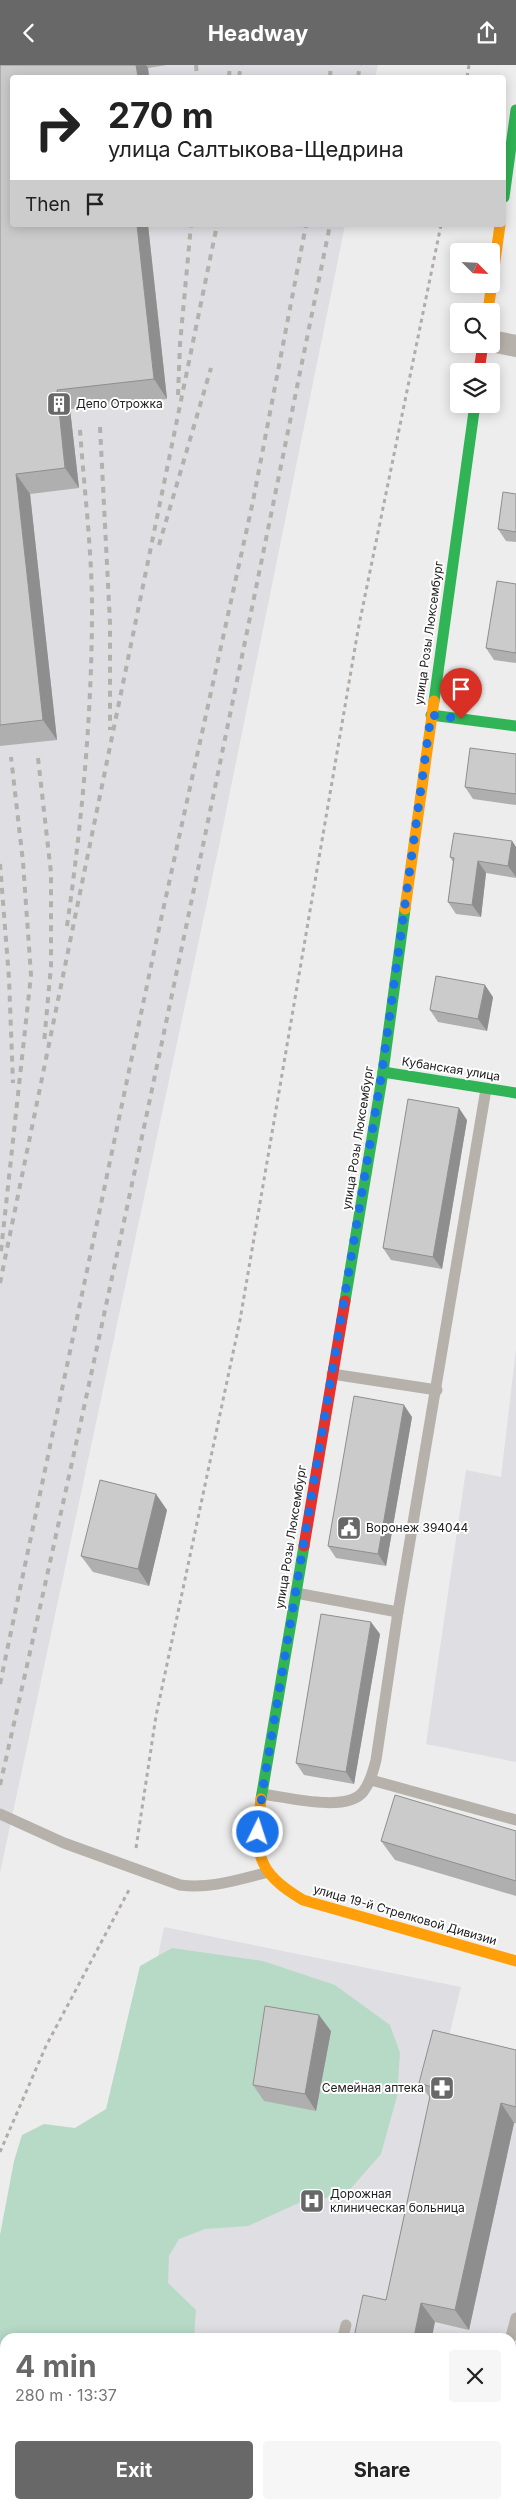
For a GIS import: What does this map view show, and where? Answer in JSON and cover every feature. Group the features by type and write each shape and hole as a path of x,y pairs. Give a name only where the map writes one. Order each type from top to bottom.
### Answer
{"street":[{"path":"506,182 516,109"},
{"path":"489,303 500,227"},
{"path":"500,343 516,346"},
{"name":"улица Розы Люксембург","path":"265,1873 258,1849 262,1794 382,1072 474,413"},
{"path":"431,715 516,726"},
{"name":"Кубанская улица","path":"382,1072 516,1093"},
{"name":"улица 19-й Стрелковой Дивизии","path":"265,1873 278,1886 303,1900 516,1961"}],"lane":[{"path":"262,1794 342,1803 362,1794 370,1779 376,1760 398,1612 437,1390 486,1089"},
{"path":"332,1374 437,1390"},
{"path":"296,1593 398,1612"},
{"path":"370,1779 516,1820"},
{"path":"0,1814 64,1843 180,1885 199,1887 220,1885 265,1873"},
{"path":"512,2333 516,2318"},
{"path":"345,2333 346,2325"}],"path":[{"path":"133,1869 156,1716 240,1319 358,629 441,227"},
{"path":"0,2152 46,2046 129,1890"}],"shaded area":[{"path":"0,65 378,65 376,75 10,75 10,227 345,227 220,841 0,1873"},
{"path":"516,1349 516,1762 426,1744 466,1470 501,1477"},
{"name":"Дорожная клиническая больница","path":"164,1927 461,1987 446,2048 516,2064 516,2333 81,2333"}],"green space":[{"path":"172,1948 263,1961 335,1985 390,2025 400,2053 397,2096 381,2154 345,2195 303,2201 248,2226 205,2229 179,2239 169,2256 168,2283 196,2310 194,2333 0,2333 0,2235 14,2161 22,2135 44,2124 75,2128 106,2109 140,1966"}],"building":[{"name":"Депо Отрожка","path":"0,65 136,65 138,75 10,75 10,227 137,227 154,379 57,390 65,468 16,474 43,720 0,725"},
{"path":"503,492 516,494 516,532 498,529"},
{"path":"497,581 516,584 516,653 486,648"},
{"path":"470,748 516,754 516,794 465,787"},
{"path":"454,833 512,841 508,866 478,861 472,905 448,902 454,858 450,857"},
{"path":"436,976 485,985 478,1019 430,1010"},
{"path":"408,1099 459,1108 433,1257 383,1248"},
{"path":"354,1396 404,1405 378,1554 328,1546"},
{"path":"100,1480 156,1494 138,1569 81,1556"},
{"path":"321,1614 371,1622 346,1772 296,1763"},
{"path":"395,1795 516,1831 516,1881 381,1841"},
{"path":"265,2006 319,2015 305,2094 253,2085"},
{"path":"433,2030 516,2050 516,2107 501,2103 455,2310 421,2303 415,2333 355,2333 363,2295 386,2300 432,2087 419,2083"}],"railway":[{"path":"196,65 197,75"},
{"path":"229,75 230,65"},
{"path":"239,75 241,65"},
{"path":"330,75 331,65"},
{"path":"358,75 360,65"},
{"path":"178,395 180,344 191,227"},
{"path":"0,1283 217,227"},
{"path":"0,1684 158,933 253,501 306,227"},
{"path":"0,1785 128,1201 330,227"},
{"path":"159,545 211,368"},
{"path":"100,427 110,623 110,730"},
{"path":"67,926 85,767 92,648 91,564 80,430"},
{"path":"1,1251 31,975 23,862 11,757"},
{"path":"38,758 51,873 51,966 44,1043"},
{"path":"0,864 9,978 13,1083"}],"traffic: fast":[{"path":"506,182 516,110"},
{"path":"434,701 474,413"},
{"path":"431,715 516,726"},
{"path":"345,1301 383,1072 405,909"},
{"path":"383,1072 516,1093"},
{"path":"261,1799 304,1546"}],"traffic: slow":[{"path":"489,303 500,227"},
{"path":"405,909 434,701"},
{"path":"261,1799 258,1833 261,1858 275,1880 287,1890 303,1900 516,1961"}],"traffic: jam":[{"path":"480,363 482,353"},
{"path":"304,1546 345,1301"}],"place":[{"name":"Депо Отрожка","path":"59,404"},
{"name":"Воронеж 394044","path":"349,1528"},
{"name":"Семейная аптека","path":"442,2088"},
{"name":"Дорожная клиническая больница","path":"312,2201"}],"route":[{"path":"258,1832 262,1794 382,1072 431,715 461,719"}]}
